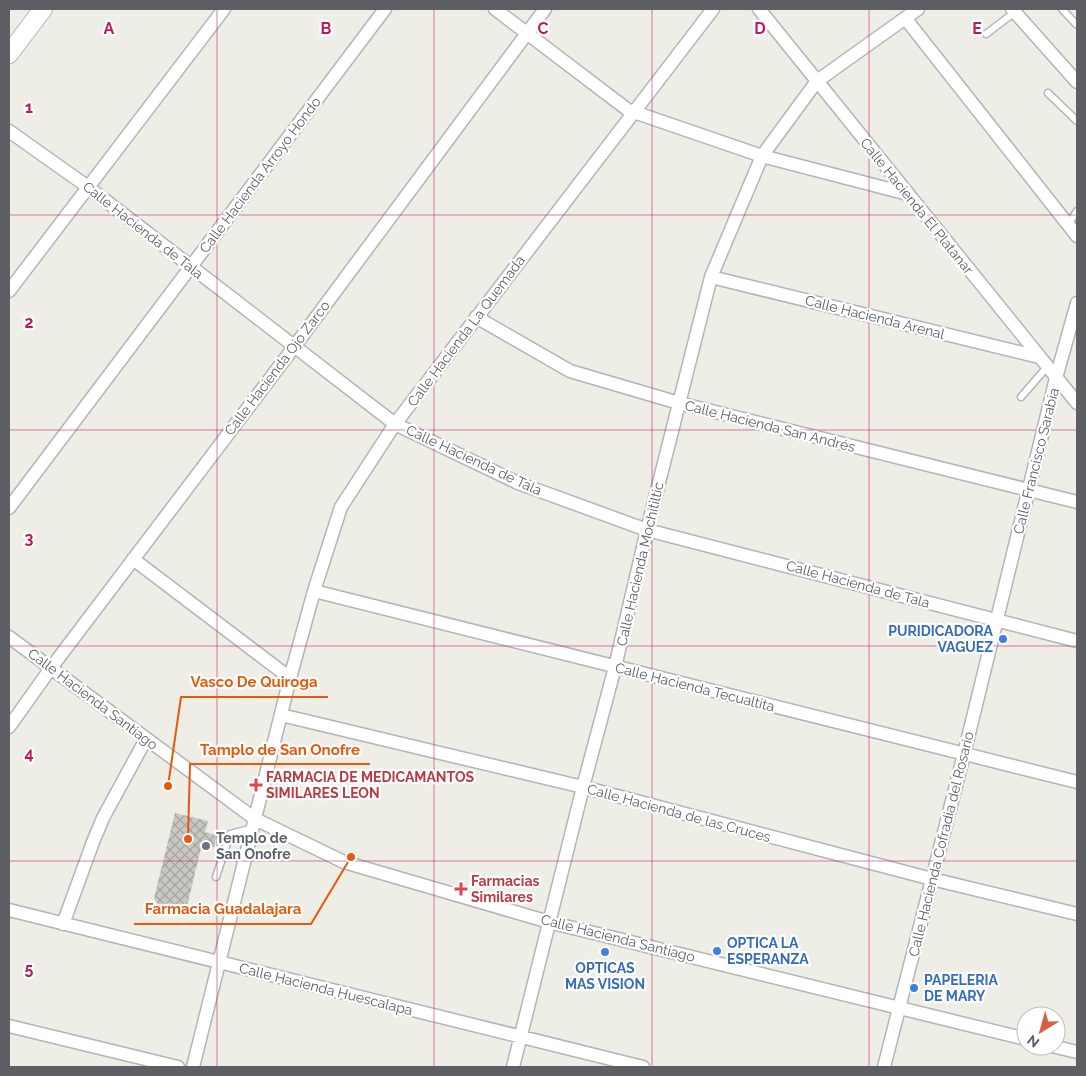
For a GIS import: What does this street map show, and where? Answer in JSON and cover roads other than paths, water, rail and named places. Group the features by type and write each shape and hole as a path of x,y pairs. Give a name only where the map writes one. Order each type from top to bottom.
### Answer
{"main road":[{"path":"9,54 43,9"}],"street":[{"path":"9,291 224,9"},
{"name":"Calle Hacienda Arroyo Hondo","path":"9,508 385,9"},
{"path":"495,9 628,110 762,156 908,194"},
{"name":"Calle Hacienda Ojo Zarco","path":"9,727 51,668 294,347 545,9"},
{"name":"Calle Hacienda La Quemada","path":"193,1067 290,678 314,591 341,507 395,424 713,9"},
{"name":"Calle Hacienda El Platanar","path":"759,9 1077,403"},
{"name":"Calle Hacienda Mochitiltic","path":"513,1067 615,667 678,403 711,277 762,156 817,81 918,9"},
{"path":"1014,10 1077,82"},
{"path":"905,18 1077,236"},
{"name":"Calle Hacienda de Tala","path":"9,131 88,187 395,424 518,483 647,530 1077,641"},
{"name":"Calle Hacienda Arenal","path":"711,277 1043,362"},
{"name":"Calle Francisco Sarabia","path":"996,620 1056,378 1077,303"},
{"name":"Calle Hacienda San Andrés","path":"476,317 570,371 678,403 1077,502"},
{"path":"133,560 290,678"},
{"name":"Calle Hacienda Tecualtita","path":"314,591 1077,782"},
{"name":"Calle Hacienda Cofradia del Rosario","path":"884,1067 964,754 996,620"},
{"name":"Calle Hacienda Santiago","path":"9,637 146,739 254,824 344,862 549,922 1016,1037"},
{"name":"Calle Hacienda de las Cruces","path":"281,715 583,787 932,879 1077,914"},
{"path":"64,924 92,842 146,739"},
{"name":"Calle Hacienda Huescalapa","path":"9,910 643,1067"},
{"path":"9,1026 178,1067"}],"lane":[{"path":"1062,9 1077,25"},
{"path":"986,34 1014,10"},
{"path":"1048,94 1077,121"},
{"path":"1068,225 1077,211"},
{"path":"1021,397 1043,362"},
{"path":"216,877 230,834 254,824"}],"place":[{"name":"PURIDICADORA VAGUEZ","path":"1003,639"},
{"name":"FARMACIA DE MEDICAMANTOS SIMILARES LEON","path":"256,785"},
{"name":"Vasco De Quiroga","path":"168,786"},
{"name":"Tamplo de San Onofre","path":"188,839"},
{"name":"Templo de San Onofre","path":"206,846"},
{"name":"Farmacia Guadalajara","path":"351,857"},
{"name":"Farmacias Similares","path":"461,889"},
{"name":"OPTICA LA ESPERANZA","path":"717,951"},
{"name":"OPTICAS MAS VISION","path":"605,952"},
{"name":"PAPELERIA DE MARY","path":"914,988"}]}
